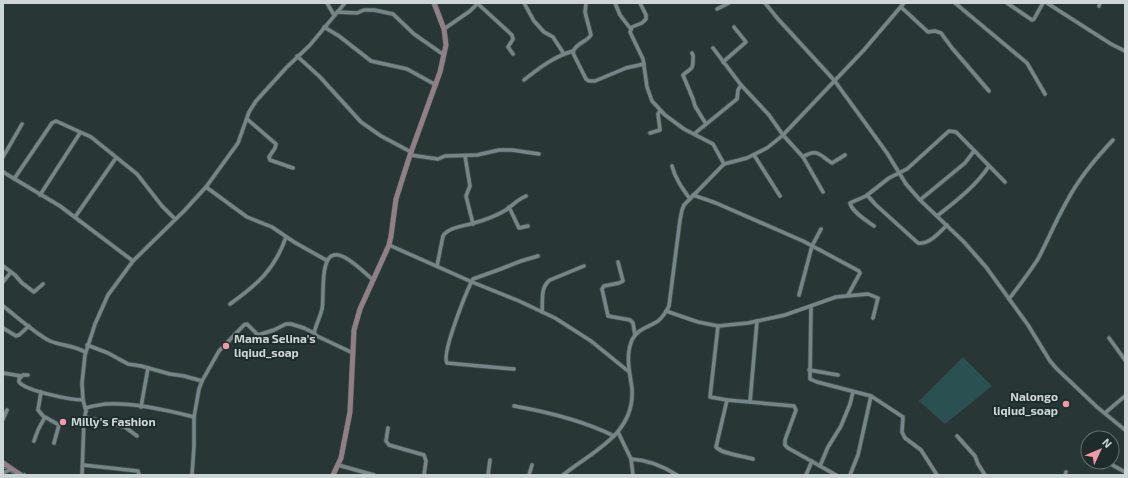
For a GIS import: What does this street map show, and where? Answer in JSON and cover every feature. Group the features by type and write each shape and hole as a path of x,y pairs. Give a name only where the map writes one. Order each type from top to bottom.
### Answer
{"street":[{"path":"326,3 336,13 357,13 364,10 374,10 393,14 414,34 444,55"},
{"path":"82,475 86,408 83,400 82,383 85,352 108,295 133,261 206,187 238,143 256,101 297,56 310,45 345,3"},
{"path":"333,475 342,452 350,412 354,330 360,309 389,245 396,199 436,85 446,46 444,29 434,3"},
{"path":"444,29 470,11 478,3 512,35 513,39 508,47 513,54"},
{"path":"524,3 534,21 544,32 553,37 564,54"},
{"path":"524,80 540,68 564,54 573,51 589,38 591,35 585,12 586,3"},
{"path":"615,3 620,14 630,28 631,34 644,64 649,94 652,101 660,111 684,128 713,144 724,164"},
{"path":"630,28 642,23 646,19 646,15 640,3"},
{"path":"717,9 729,3"},
{"path":"764,3 834,80 851,102 906,184 920,200 938,216 978,257 1028,325 1050,361 1105,414 1125,430"},
{"path":"563,475 602,447 614,436 618,432 630,411 632,388 628,371 630,346 635,335 658,321 666,311 671,299 680,214 693,194 724,164 754,155 770,146 783,135 880,32 904,3"},
{"path":"955,3 1028,64 1045,94"},
{"path":"1007,3 1032,20 1043,3"},
{"path":"1047,3 1111,44 1125,51"},
{"path":"901,7 928,32 935,31 941,33 989,91"},
{"path":"324,27 371,61 407,69 436,85"},
{"path":"723,62 746,42 734,27"},
{"path":"713,48 741,85 769,115 783,135 803,157 823,192"},
{"path":"573,51 586,79 592,82 626,68 644,64"},
{"path":"692,53 694,65 683,75 694,99 695,106 706,124"},
{"path":"297,56 320,77 361,122 381,136 411,153 438,159 445,156 465,156 499,150 512,150 539,154"},
{"path":"694,134 737,99 738,90 741,85"},
{"path":"650,133 660,130 658,114 660,111"},
{"path":"247,120 276,144 269,157 270,160 293,168"},
{"path":"14,179 31,151 53,121 56,121 80,133 92,136 116,158 137,174 162,206 175,219"},
{"path":"3,156 22,124"},
{"path":"874,226 864,219 850,204 868,195 889,178 907,169 949,130 956,132 1006,182"},
{"path":"40,195 80,133"},
{"path":"1009,299 1028,275 1037,260 1066,202 1077,184 1089,166 1112,140"},
{"path":"920,200 965,163 974,151"},
{"path":"803,157 810,154 818,154 832,163 845,156"},
{"path":"754,155 780,196"},
{"path":"465,156 470,186 466,196 473,224"},
{"path":"75,217 104,173 116,158"},
{"path":"672,166 677,180 690,199"},
{"path":"938,216 968,190 989,166"},
{"path":"3,172 60,206 133,261"},
{"path":"206,187 247,217 272,227 286,237 326,260"},
{"path":"693,194 812,246 860,272 848,295"},
{"path":"868,195 876,205 918,243 923,244 928,242 947,225"},
{"path":"437,266 444,234 454,228 473,224 490,218 508,207 516,200 526,196"},
{"path":"508,207 519,228 528,226"},
{"path":"799,295 812,246 821,229"},
{"path":"230,304 261,280 282,250 286,237"},
{"path":"389,245 555,318 591,341 628,371"},
{"path":"314,333 322,308 326,260 332,255 344,257 373,280"},
{"path":"514,369 447,363 445,360 451,333 474,278 538,256"},
{"path":"618,262 623,281 604,286 602,289 608,316 630,320 635,335"},
{"path":"3,266 34,292 43,284"},
{"path":"542,312 543,287 546,282 584,266"},
{"path":"3,282 11,272"},
{"path":"666,311 698,322 718,326 757,321 785,315 811,307 831,297 868,294 878,298 873,318"},
{"path":"3,306 50,340 85,352"},
{"path":"811,307 810,379 812,381 852,392 872,396 903,417 902,432 905,438 921,450 937,475"},
{"path":"750,402 757,321"},
{"path":"192,475 194,417 199,389 219,351 245,324 258,335 286,324 297,326 353,353"},
{"path":"3,328 16,336 29,326"},
{"path":"718,326 710,395 713,399 795,407 796,410 785,440 785,445 836,475"},
{"path":"1109,338 1125,360"},
{"path":"87,345 108,353 128,364 202,381"},
{"path":"141,406 148,368"},
{"path":"809,370 838,375"},
{"path":"3,374 21,376 28,375"},
{"path":"21,376 19,382 21,385 61,398 83,400"},
{"path":"41,392 38,410 44,417 59,425 54,443"},
{"path":"820,466 828,447 841,426 850,404 852,392"},
{"path":"850,475 858,455 872,396"},
{"path":"1105,414 1125,396"},
{"path":"727,400 716,447 728,453 753,459"},
{"path":"86,408 104,404 141,406 172,411 194,417"},
{"path":"514,406 562,417 597,428 614,436"},
{"path":"3,419 7,410"},
{"path":"34,441 44,417"},
{"path":"85,417 125,427 138,436"},
{"path":"388,428 386,441 388,445 424,455 426,461 424,475"},
{"path":"618,432 631,459 633,475"},
{"path":"957,436 975,456 985,475"},
{"path":"631,459 644,460 670,470 677,475"},
{"path":"488,475 490,460"},
{"path":"806,475 812,462"},
{"path":"3,463 20,475"},
{"path":"83,465 138,471 139,475"},
{"path":"338,465 374,475"},
{"path":"529,475 532,465"},
{"path":"3,473 12,469"}],"shaded area":[{"path":"963,357 992,386 945,424 919,401"}],"waterway":[{"path":"3,460 11,466"},
{"path":"11,472 15,475"}],"place":[{"name":"Mama Selina's liqiud_soap","path":"226,346"},
{"name":"Nalongo liqiud_soap","path":"1066,404"},
{"name":"Milly's Fashion","path":"63,422"}]}
